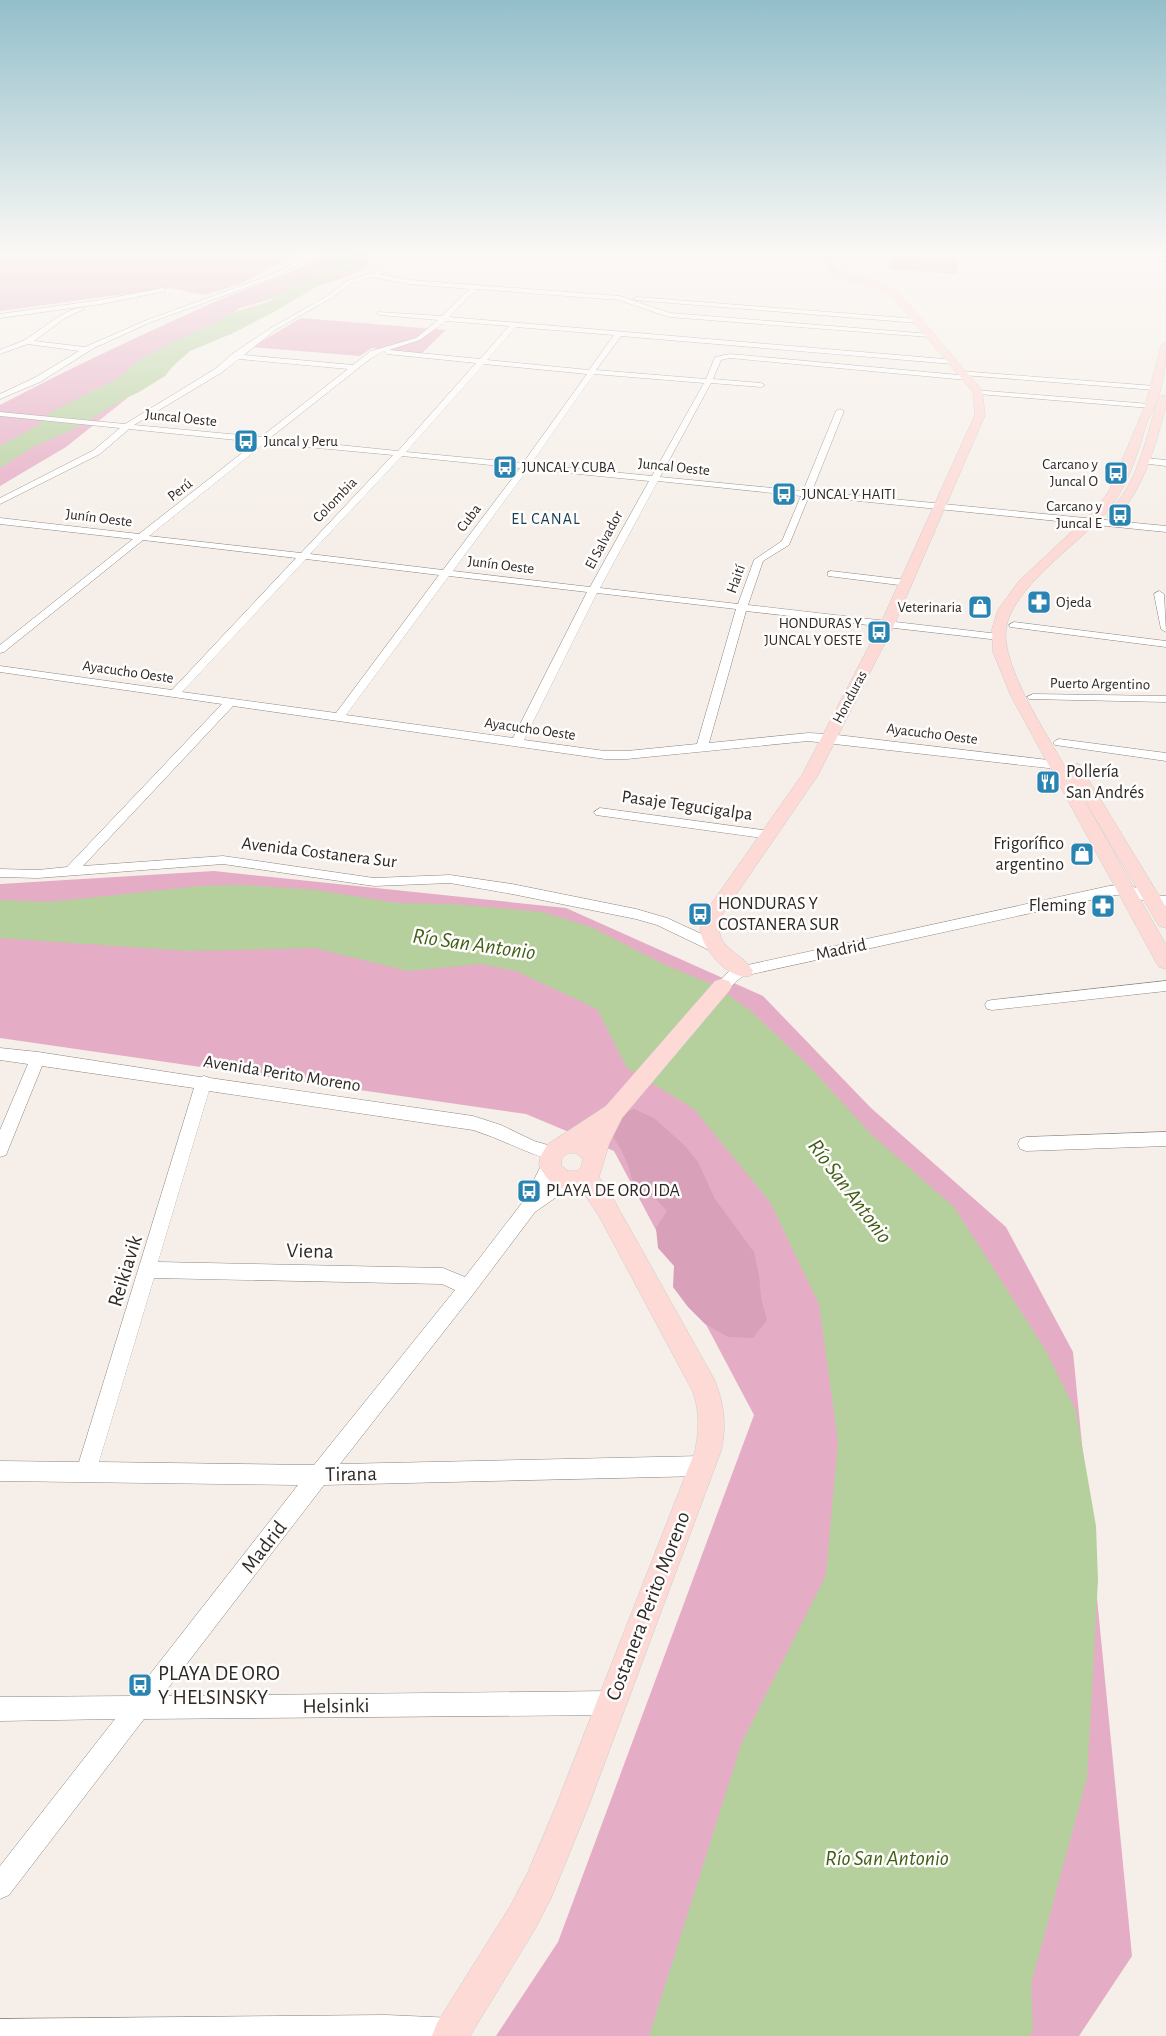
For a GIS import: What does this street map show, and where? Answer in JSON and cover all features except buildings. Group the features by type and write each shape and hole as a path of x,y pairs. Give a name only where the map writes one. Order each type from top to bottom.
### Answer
{"main road":[{"path":"940,347 978,392"},
{"path":"1166,347 1155,430 1144,461 1126,500 1074,555 1021,606 1014,625 1012,638 1014,653 1033,697 1059,743 1159,900 1166,922"},
{"path":"1161,388 1144,417 1130,459 1115,492 1090,522 1024,584 1011,599 1002,616 999,637 1003,661 1012,684 1166,962"},
{"name":"Honduras","path":"714,946 710,936 709,924 711,917 770,835 810,775 887,625 978,422 981,407 978,392"},
{"path":"1104,524 1098,520 1116,500 1115,492"},
{"path":"1074,555 1075,546 1093,526 1090,522"},
{"path":"1102,848 1119,862 1135,888 1159,900"},
{"path":"1126,889 1143,900 1166,938"},
{"path":"714,946 743,971"},
{"name":"Madrid","path":"584,1172 599,1141 620,1106 722,986"},
{"name":"Madrid","path":"555,1154 620,1106"},
{"path":"569,1143 588,1148 584,1172 561,1178 552,1170 555,1154 569,1143"},
{"name":"Costanera Perito Moreno","path":"452,2033 523,1917 540,1884 571,1810 708,1451 713,1426 710,1402 705,1388 607,1209 584,1172"}],"street":[{"path":"0,352 13,347"},
{"path":"68,347 84,349"},
{"path":"0,397 38,380 89,347"},
{"path":"0,500 97,452 127,427 218,371 248,347"},
{"path":"376,351 390,347"},
{"name":"Colombia","path":"174,694 301,556 400,453 496,347"},
{"name":"Cuba","path":"339,717 526,465 609,347"},
{"path":"795,347 953,362"},
{"path":"376,351 591,372 760,385"},
{"name":"Perú","path":"0,650 376,351"},
{"path":"235,356 355,367"},
{"name":"El Salvador","path":"517,742 593,591 653,478 708,382 718,360 723,357 965,376"},
{"path":"965,376 1161,388"},
{"path":"978,392 1150,406"},
{"name":"Haití","path":"702,748 741,609 758,560 786,543 840,412"},
{"name":"Juncal Oeste","path":"0,414 1166,529"},
{"path":"1144,461 1166,463"},
{"name":"Junín Oeste","path":"0,521 741,609 999,637"},
{"path":"831,574 907,583"},
{"path":"1159,594 1166,629"},
{"path":"1014,625 1166,644"},
{"name":"Ayacucho Oeste","path":"0,669 605,755 627,755 808,737 1057,765"},
{"name":"Puerto Argentino","path":"1033,697 1166,700"},
{"path":"70,872 231,701"},
{"path":"1059,743 1166,758"},
{"name":"Pasaje Tegucigalpa","path":"600,812 770,835"},
{"name":"Avenida Costanera Sur","path":"0,873 38,874 222,860 374,882 450,879 512,889 636,914 662,922 714,946"},
{"path":"1126,889 1159,900"},
{"name":"Madrid","path":"722,986 736,973 743,971 1109,891 1126,889"},
{"path":"992,1005 1166,986"},
{"name":"Avenida Perito Moreno","path":"0,1054 204,1082 484,1125 530,1147 555,1154"},
{"path":"0,1150 38,1058"},
{"name":"Reikiavik","path":"86,1472 204,1082"},
{"path":"1026,1144 1166,1139"},
{"name":"Madrid","path":"0,1886 528,1208 555,1154"},
{"name":"Madrid","path":"528,1208 584,1172"},
{"name":"Viena","path":"148,1270 443,1276 468,1287"},
{"name":"Tirana","path":"0,1471 319,1475 702,1466"},
{"name":"Helsinki","path":"0,1709 611,1703"},
{"path":"0,2032 386,2028 452,2033"}],"shaded area":[{"path":"117,347 191,347 66,447 0,486 0,405"},
{"path":"252,347 428,347 421,354 372,348 360,356"},
{"path":"214,871 566,908 763,996 871,1108 1006,1227 1073,1352 1132,1956 1079,2036 496,2036 558,1942 754,1415 614,1151 526,1114 0,1038 0,884"},
{"path":"634,1109 654,1118 684,1145 698,1162 715,1199 754,1252 761,1298 767,1320 753,1338 728,1337 705,1324 688,1307 673,1287 674,1266 658,1248 656,1228 667,1211 651,1194 632,1180 623,1153 607,1129 618,1115"}],"water":[{"path":"162,347 200,347 190,351 165,376 139,392 75,428 33,447 0,468 0,446 39,425 50,413 122,376 129,368"},
{"name":"Río San Antonio","path":"242,885 315,890 397,903 453,904 542,912 591,927 665,965 714,985 751,1011 808,1065 872,1135 954,1207 1045,1349 1076,1411 1096,1526 1098,1580 1087,1778 1031,1984 1033,2031 1029,2036 649,2036 742,1742 826,1575 838,1441 819,1304 770,1202 694,1109 627,1068 597,1009 516,971 480,964 408,971 314,948 188,951 0,938 0,900 49,902 200,886"}],"place":[{"name":"Juncal y Peru","path":"246,441"},
{"name":"JUNCAL Y CUBA","path":"505,467"},
{"name":"Carcano y Juncal O","path":"1116,473"},
{"name":"JUNCAL Y HAITI","path":"784,494"},
{"name":"Carcano y Juncal E","path":"1120,515"},
{"name":"Ojeda","path":"1039,602"},
{"name":"Veterinaria","path":"980,607"},
{"name":"HONDURAS Y JUNCAL Y OESTE","path":"879,632"},
{"name":"Pollería San Andrés","path":"1048,782"},
{"name":"Frigorífico argentino","path":"1082,854"},
{"name":"Fleming","path":"1103,906"},
{"name":"HONDURAS Y COSTANERA SUR","path":"700,914"},
{"name":"PLAYA DE ORO IDA","path":"529,1191"},
{"name":"PLAYA DE ORO Y HELSINSKY","path":"140,1685"}],"district":[{"name":"EL CANAL","path":"546,519"}]}
